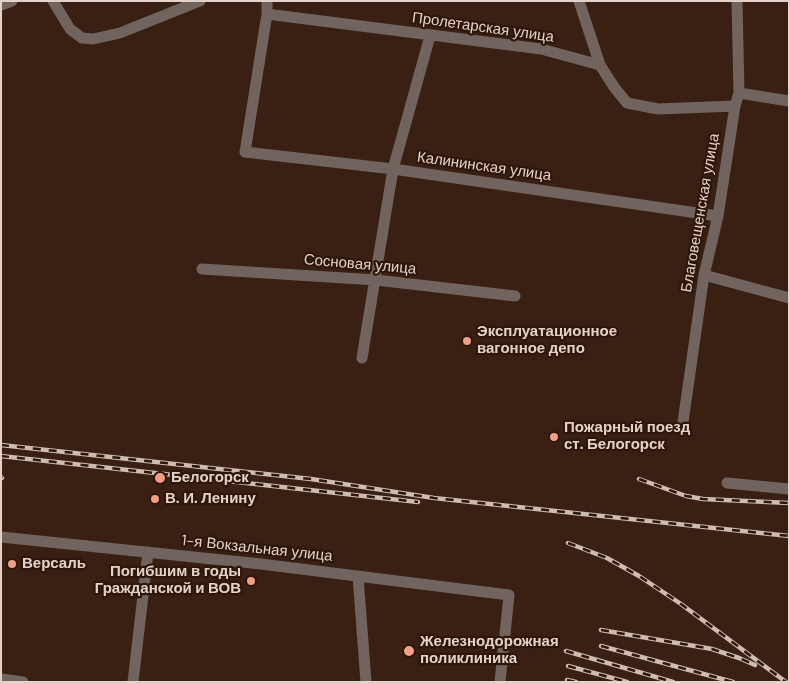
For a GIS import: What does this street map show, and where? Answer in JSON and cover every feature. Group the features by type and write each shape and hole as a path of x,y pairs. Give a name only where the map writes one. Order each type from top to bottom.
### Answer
{"street":[{"path":"1,5 12,1"},
{"path":"53,1 70,30 82,38 93,39 120,33 200,1"},
{"path":"267,1 267,14"},
{"path":"579,1 600,65 614,88 627,103 658,109 735,106"},
{"name":"Благовещенская улица","path":"682,429 704,275 718,216 735,106 739,93 737,1"},
{"name":"Пролетарская улица","path":"267,14 541,49 600,65"},
{"name":"Калининская улица","path":"267,14 245,152 393,169 718,216"},
{"path":"362,358 393,169 430,36"},
{"path":"739,93 789,101"},
{"name":"Сосновая улица","path":"202,269 376,280 515,296"},
{"path":"704,275 789,298"},
{"path":"727,484 789,489"},
{"name":"1-я Вокзальная улица","path":"1,537 148,552 509,595 500,682"},
{"path":"133,682 148,552"},
{"path":"358,576 366,682"},
{"path":"1,679 23,682"}],"railway":[{"path":"1,445 311,479 434,498 789,536"},
{"path":"1,456 418,502"},
{"path":"639,479 686,496 703,499 789,503"},
{"path":"568,543 607,558 639,576 681,604 786,682"},
{"path":"601,630 712,649 755,665"},
{"path":"601,646 733,682"},
{"path":"566,651 673,682"},
{"path":"568,666 627,682"},
{"path":"567,680 576,682"}],"place":[{"name":"Эксплуатационное вагонное депо","path":"467,341"},
{"name":"Пожарный поезд ст. Белогорск","path":"554,437"},
{"name":"Белогорск","path":"160,478"},
{"name":"В. И. Ленину","path":"155,499"},
{"name":"Версаль","path":"12,564"},
{"name":"Погибшим в годы Гражданской и ВОВ","path":"251,581"},
{"name":"Железнодорожная поликлиника","path":"409,651"}]}
